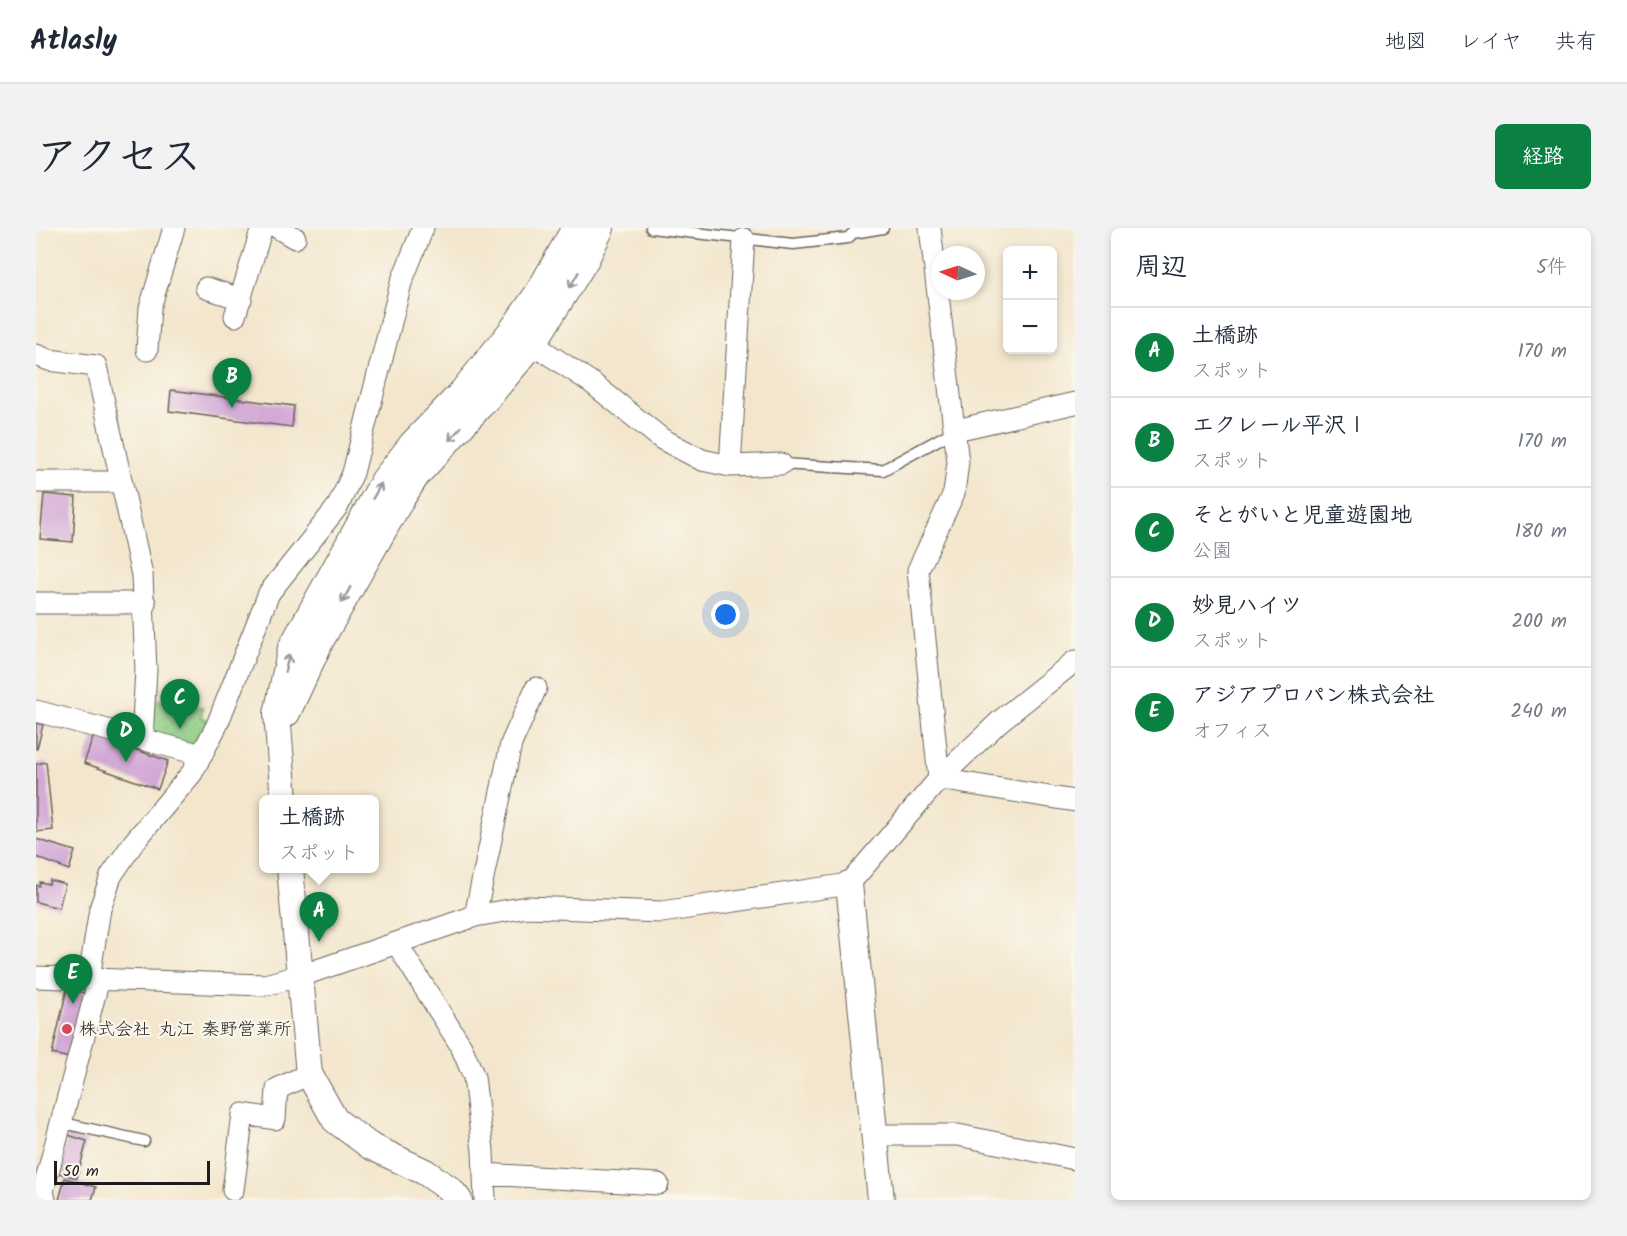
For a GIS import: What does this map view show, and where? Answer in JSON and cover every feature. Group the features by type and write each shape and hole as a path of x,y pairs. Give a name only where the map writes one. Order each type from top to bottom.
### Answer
{"street":[{"path":"147,350 150,308 174,228"},
{"path":"206,288 238,308 262,228"},
{"path":"45,1200 43,1191 63,1123 94,979 100,909 111,876 134,842 192,774 217,725 269,593 338,506 353,473 401,283 423,228"},
{"path":"522,337 538,293 575,228"},
{"path":"283,795 277,714 291,648 372,524 384,480 412,444 461,393 522,337 568,289 601,228"},
{"path":"930,228 956,430 958,462 954,493 918,570 939,779"},
{"path":"730,466 744,239"},
{"path":"522,337 592,383 662,439 702,460 730,466 781,464"},
{"path":"36,355 49,360 96,366 142,575 145,603 146,670 142,739"},
{"path":"956,430 1075,403"},
{"path":"36,482 121,482"},
{"path":"338,506 372,524"},
{"path":"36,603 145,603"},
{"path":"36,977 265,985 300,976 476,916 527,907 662,912 849,884 939,779 1000,721 1075,661"},
{"path":"476,916 511,744 536,688"},
{"path":"36,711 202,755"},
{"path":"939,779 1075,801"},
{"path":"290,873 309,1074 336,1120 370,1146 425,1172 451,1190 459,1200"},
{"path":"849,884 881,1200"},
{"path":"397,944 461,1046 474,1077 485,1200"},
{"path":"232,1190 243,1113 274,1119 277,1089 309,1074"},
{"path":"875,1135 958,1135 1075,1159"},
{"path":"484,1174 658,1184"}],"lane":[{"path":"651,228 793,244 848,238 853,233 883,228"},
{"path":"781,464 883,470 956,430"},
{"path":"63,1123 144,1142"}],"green space":[{"path":"151,699 203,707 201,717 212,722 203,742 190,747 150,735"}],"building":[{"path":"171,390 294,406 292,427 169,411"},
{"path":"44,494 76,497 73,542 40,539"},
{"path":"36,723 43,725 37,749 36,749"},
{"path":"94,735 168,761 158,789 84,763"},
{"path":"46,762 53,830 36,832 36,764"},
{"path":"36,839 75,851 69,870 36,857"},
{"path":"50,880 65,884 59,908 36,902 36,885 39,886 40,882 49,884"},
{"path":"67,989 85,993 70,1058 52,1054"},
{"path":"68,1135 87,1141 77,1178 58,1173"},
{"path":"65,1178 96,1187 92,1200 59,1200"}],"place":[{"name":"エクレール平沢Ⅰ","path":"232,408"},
{"name":"そとがいと児童遊園地","path":"180,729"},
{"name":"妙見ハイツ","path":"126,762"},
{"name":"土橋跡","path":"319,942"},
{"name":"アジアプロパン株式会社","path":"73,1004"},
{"name":"株式会社 丸江 秦野営業所","path":"67,1029"}]}
